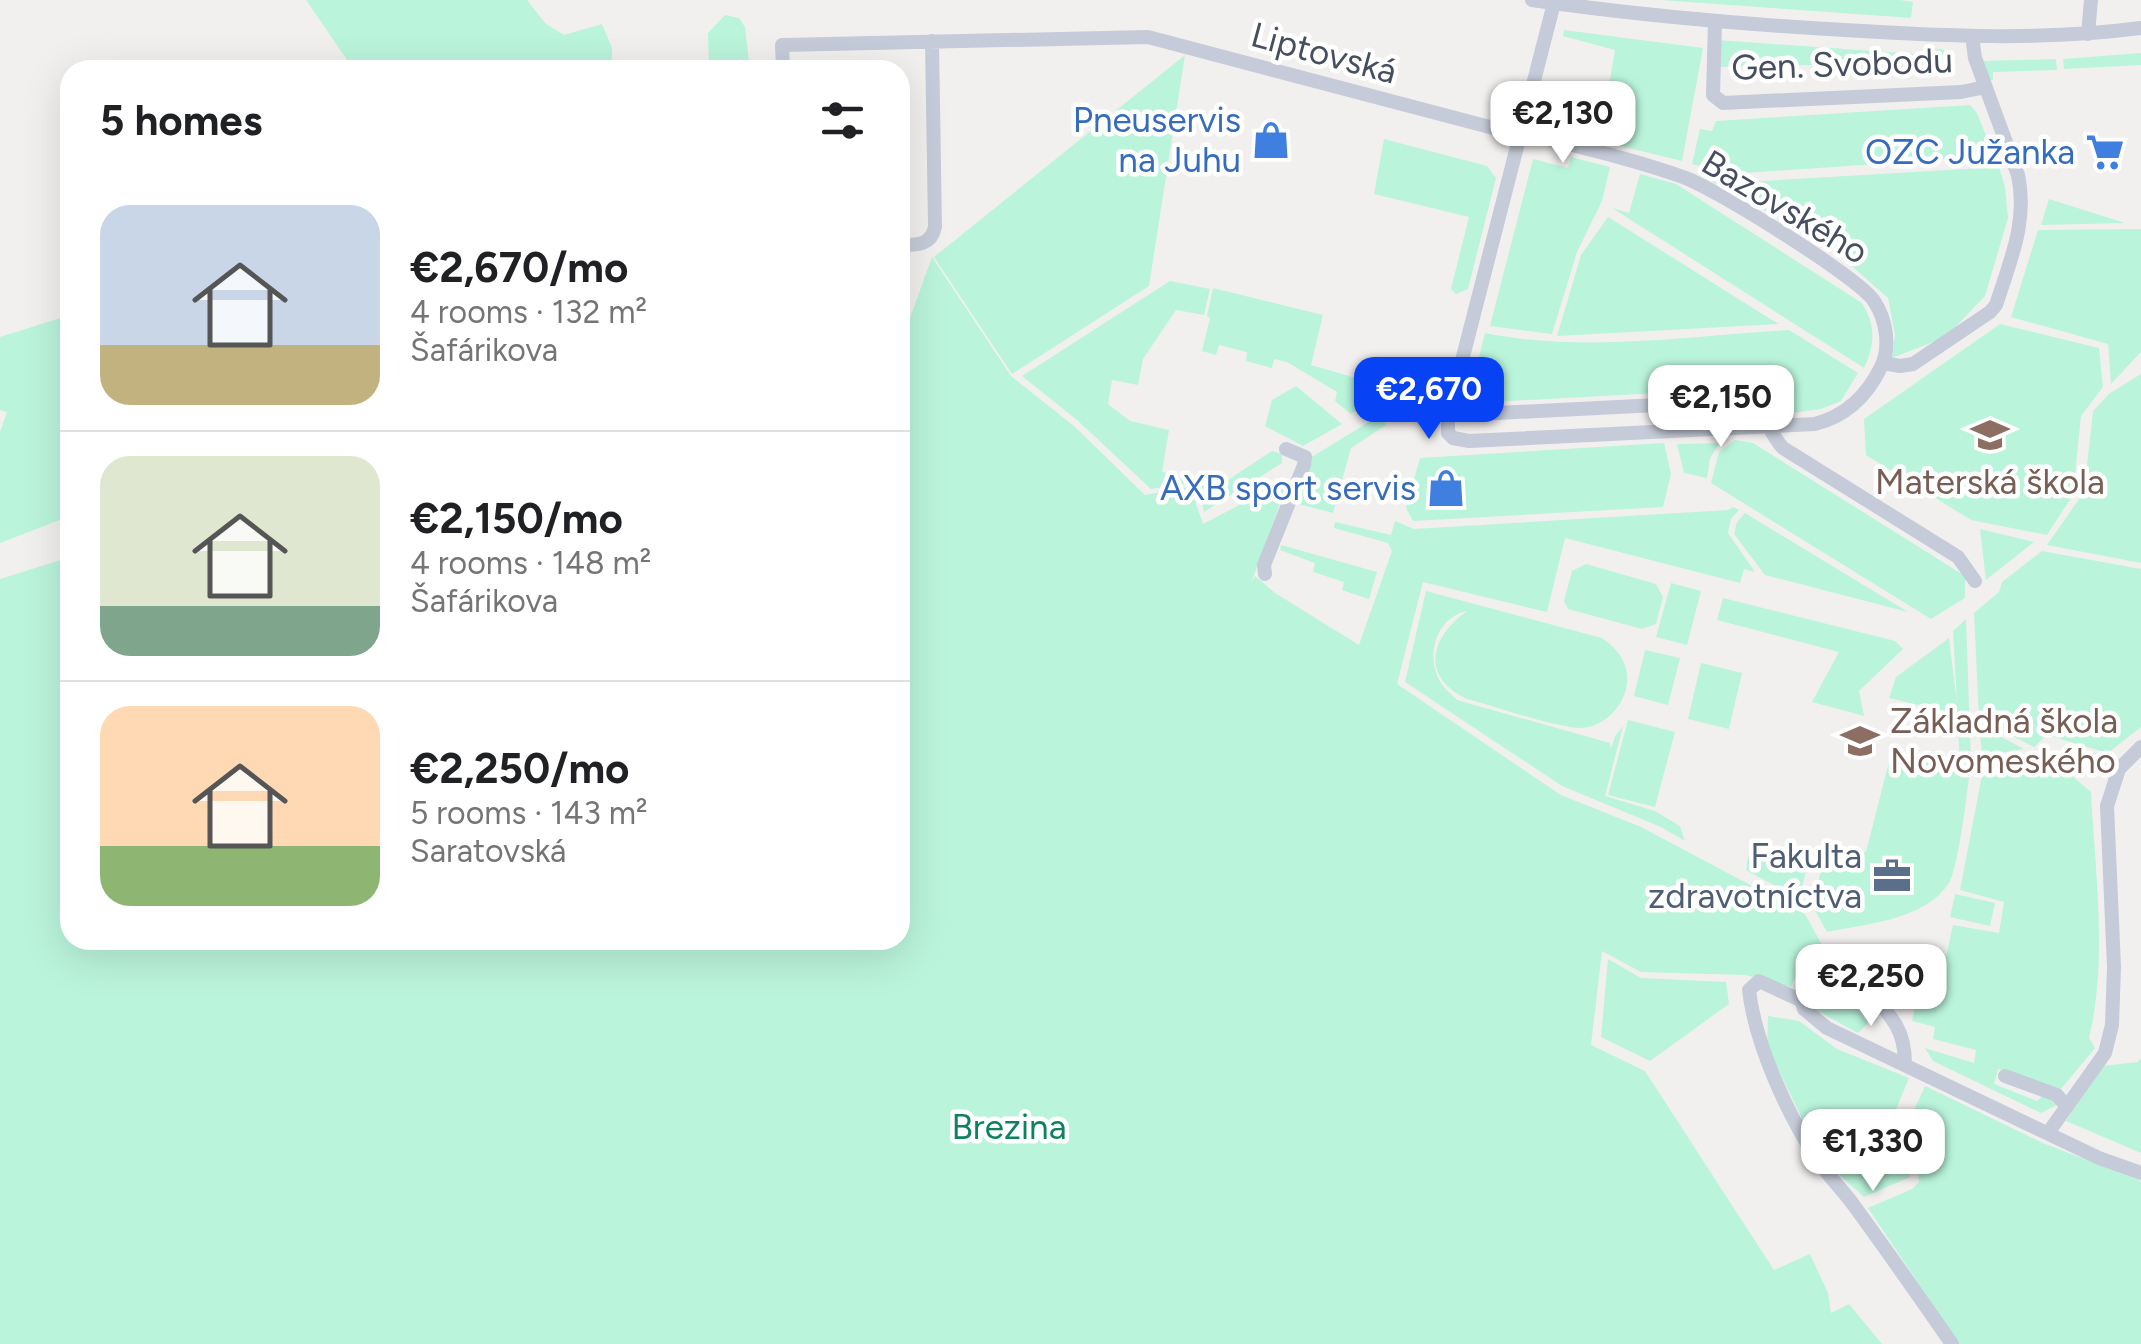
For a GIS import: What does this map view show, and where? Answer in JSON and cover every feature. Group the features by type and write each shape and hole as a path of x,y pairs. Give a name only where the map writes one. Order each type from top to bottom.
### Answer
{"street":[{"name":"Gen. Svobodu","path":"1535,0 1620,6 1715,22 1972,36 2088,34 2141,28"},
{"path":"2088,34 2091,0"},
{"path":"1554,3 1448,415 1448,433 1462,441 1770,427 1833,420 1863,396 1884,363 1913,364 1980,320 1996,305 2022,215 2022,193 1972,36"},
{"name":"Gen. Svobodu","path":"1715,22 1712,95 1723,103 1962,92 1986,87"},
{"name":"Liptovská","path":"782,60 782,45 1148,37 1520,134"},
{"path":"910,244 925,243 936,227 932,41"},
{"name":"Bazovského","path":"1520,134 1685,177 1744,211 1859,286 1875,303 1882,318 1884,363"},
{"path":"1453,397 1466,412 1476,414 1736,401 1756,406 1766,416 1773,436 1783,448 1958,557 1974,581"},
{"path":"1265,574 1264,565 1304,465 1304,458 1286,449"},
{"path":"2048,1133 2105,1053 2112,1025 2114,967 2107,806 2118,769 2141,748"},
{"path":"1800,1000 1801,989 1816,971 1831,965 1850,970 1897,1026 1905,1049 1905,1064"},
{"path":"1952,1344 1800,1132 1768,1060 1750,990 1759,981 1800,1000 1810,1016 1827,1028 2099,1158 2141,1173"},
{"path":"2005,1076 2057,1095 2067,1107"}],"green space":[{"path":"306,0 527,0 546,24 564,35 602,24 612,48 612,60 347,60"},
{"path":"1660,0 1900,0 1913,2 1911,18"},
{"path":"725,15 739,18 745,27 749,60 709,60 708,33"},
{"path":"1564,30 1703,48 1682,161 1608,143 1600,136 1615,50 1563,36"},
{"path":"1717,40 1928,55 1928,49 1942,49 1955,62 1717,67"},
{"path":"2141,53 2141,65 2064,69 2063,59"},
{"path":"1185,55 1149,286 1012,374 934,257"},
{"path":"2056,59 2057,70 1993,72 1993,80 1987,81 1982,61"},
{"path":"1970,105 1994,156 1729,174 1692,164 1700,129 1712,131 1716,121"},
{"path":"1384,139 1487,166 1496,178 1468,289 1456,294 1451,289 1469,217 1374,194"},
{"path":"1571,157 1610,167 1602,201 1577,252 1552,334 1490,326 1533,159 1568,168"},
{"path":"1999,167 2008,218 1985,296 1946,337 1892,358 1895,335 1888,298 1837,253 1701,176 1729,183"},
{"path":"1640,174 1676,184 1862,303 1872,335 1864,368 1612,208 1629,213"},
{"path":"2049,199 2125,223 2041,225"},
{"path":"1608,217 1779,324 1557,336 1581,255"},
{"path":"2141,229 2141,352 2111,384 2108,344 2011,317 2038,230"},
{"name":"Brezina","path":"932,257 1011,376 1074,426 1145,495 1190,487 1203,524 1289,479 1251,583 1255,576 1275,593 1359,645 1392,551 1388,543 1334,528 1335,522 1391,535 1395,521 1414,529 1733,507 1739,510 1731,519 1728,533 1755,572 1744,569 1740,583 1565,538 1547,612 1423,582 1397,684 1561,795 1641,827 1805,914 1828,956 1805,966 1791,987 1745,975 1641,972 1602,951 1591,1045 1645,1071 1774,1270 1810,1254 1828,1293 1831,1313 1849,1304 1882,1344 0,1344 0,579 60,560 60,950 910,950 910,318"},
{"path":"1170,281 1210,289 1204,315 1176,310 1143,359 1138,385 1112,380 1108,404 1130,421 1169,430 1162,472 1185,476 1187,483 1151,489 1077,420 1022,376"},
{"path":"1213,288 1323,315 1311,365 1394,389 1351,414 1335,401 1337,392 1287,362 1274,359 1272,368 1246,361 1247,352 1219,345 1216,355 1202,351"},
{"path":"60,318 60,520 0,543 0,432 7,412 0,410 0,337"},
{"path":"2000,324 2099,348 2103,387 2081,416 2073,495 2047,535 1971,520 1866,455 1864,419"},
{"path":"1789,330 1858,373 1841,401 1821,409 1784,414 1733,389 1490,402 1481,401 1471,389 1485,333 1599,342"},
{"path":"2141,374 2141,563 2047,545 2084,492 2093,411 2109,394"},
{"path":"1296,386 1342,424 1303,446 1265,426 1272,400"},
{"path":"1380,415 1386,425 1351,448 1333,513 1295,503 1310,458"},
{"path":"1735,440 1753,443 1965,576 1965,598 1931,619 1711,483 1719,452"},
{"path":"1664,443 1671,474 1663,507 1413,521 1406,508 1420,458"},
{"path":"1720,443 1710,458 1707,478 1684,473 1677,444"},
{"path":"1272,451 1282,454 1282,463 1204,512 1197,477 1228,480"},
{"path":"1745,513 1908,612 1765,575 1734,534"},
{"path":"1980,529 2034,542 1986,580"},
{"path":"1281,545 1377,572 1369,599 1342,590 1344,582 1313,572 1315,563 1280,550"},
{"path":"2042,551 2141,569 2141,727 2108,753 2047,735 2034,747 1979,719 1974,613 1999,592 2002,582"},
{"path":"1586,564 1656,584 1663,597 1656,624 1642,629 1568,609 1564,601 1572,571"},
{"path":"1671,583 1701,591 1687,645 1656,637"},
{"path":"1426,591 1602,638 1613,646 1626,669 1622,700 1598,724 1581,728 1467,699 1452,690 1436,668 1436,656 1445,632 1467,611 1456,615 1440,630 1434,662 1436,673 1441,683 1457,700 1610,743 1611,749 1623,726 1605,796 1655,811 1680,826 1685,841 1562,786 1405,682"},
{"path":"1723,598 1895,641 1903,649 1859,691 1864,716 1812,702 1839,652 1717,620"},
{"path":"1966,619 1971,761 1960,761 1957,714 1889,698 1896,677 1949,638 1957,703 1953,631"},
{"path":"1645,650 1680,658 1668,705 1634,696"},
{"path":"1701,663 1742,673 1729,729 1688,719"},
{"path":"1628,720 1675,732 1655,807 1608,795"},
{"path":"1979,725 2024,749 2000,753 1983,763"},
{"path":"1892,750 1970,768 1952,875 1938,895 1910,913 1827,932 1812,905 1828,844 1866,852"},
{"path":"2031,754 2055,761 2091,792 2099,916 2098,978 2089,1038 2095,1048 2061,1089 1998,1069 1994,1084 2037,1101 2049,1090 2057,1105 2041,1113 1933,1061 1925,1048 1974,1063 1976,1050 1933,1039 1935,1027 1912,1021 1917,995 1934,981 1943,966 1953,925 1999,933 2004,902 1960,890 1983,770 2005,757"},
{"path":"1748,857 1806,871 1799,899 1746,870"},
{"path":"1955,894 1995,903 1990,926 1950,917"},
{"path":"1608,959 1641,978 1726,982 1729,1004 1650,1061 1601,1037"},
{"path":"1836,981 1868,1023 1858,1033 1812,1008"},
{"path":"1768,1016 1799,1021 1837,1049 1909,1078 1894,1114 1910,1177 1864,1197 1821,1158 1767,1046"},
{"path":"2141,1058 2141,1153 2066,1121 2102,1066 2138,1062"},
{"path":"1925,1086 2043,1143 2141,1181 2141,1344 1959,1344 1868,1208 1912,1189 1919,1182 1910,1119"}],"place":[{"name":"Pneuservis na Juhu","path":"1271,140"},
{"name":"OZC Južanka","path":"2105,152"},
{"name":"Materská škola","path":"1990,435"},
{"name":"AXB sport servis","path":"1446,488"},
{"name":"Základná škola Novomeského","path":"1860,741"},
{"name":"Fakulta zdravotníctva","path":"1892,876"}]}
